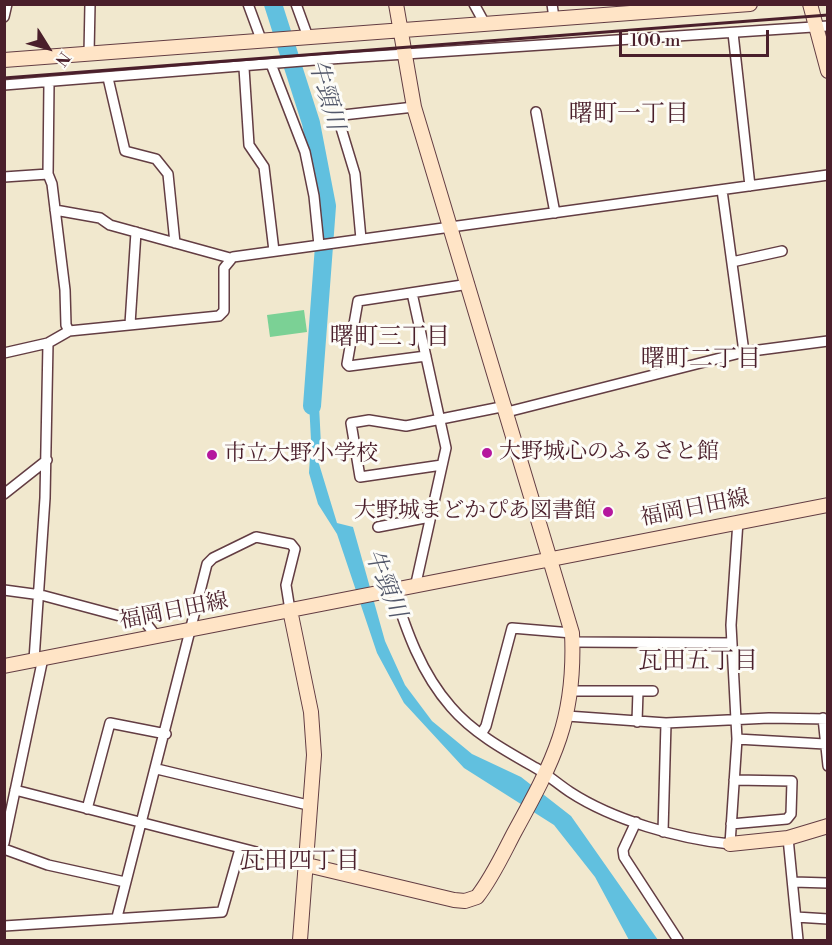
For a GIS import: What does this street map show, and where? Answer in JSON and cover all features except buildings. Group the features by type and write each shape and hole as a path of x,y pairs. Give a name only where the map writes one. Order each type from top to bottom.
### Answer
{"street":[{"path":"4,16 7,4"},
{"path":"89,54 90,4"},
{"path":"248,4 262,42"},
{"path":"296,4 308,37"},
{"path":"15,790 240,849 465,901 477,897 484,888 544,777 567,716 572,691 572,638 552,558 414,107 396,4"},
{"path":"474,4 485,24"},
{"path":"4,60 485,24 553,11 750,4"},
{"path":"810,4 821,26 828,71"},
{"path":"4,85 244,68 315,60 404,56 821,26"},
{"path":"733,33 750,186"},
{"path":"271,64 305,152 314,196 319,245"},
{"path":"244,68 249,145 264,167 274,251"},
{"path":"108,78 125,151 156,159 168,174 175,243"},
{"path":"49,83 48,174 52,184 65,290 66,325 69,331"},
{"path":"359,239 355,174 338,118 343,115 414,107"},
{"path":"536,112 555,213"},
{"path":"4,177 48,174"},
{"path":"55,210 99,218 110,225 230,258 450,226 828,176"},
{"path":"722,190 744,352"},
{"path":"130,324 136,232"},
{"path":"732,262 782,251"},
{"path":"4,353 48,343 69,331 215,318 222,314 224,268 230,258"},
{"path":"426,356 349,366 346,364 358,301 469,284"},
{"path":"412,293 446,448 416,584"},
{"path":"442,465 360,477 351,423 369,420 406,426 440,418 506,409 744,352 828,341"},
{"path":"4,843 39,659 48,343"},
{"path":"4,494 46,460"},
{"name":"福岡日田線","path":"4,666 393,588 828,505"},
{"path":"378,527 430,517"},
{"path":"730,844 737,739 731,625 738,521"},
{"path":"117,917 140,823 166,734 207,564 213,558 256,537 291,544 295,549 286,585 311,712 314,755 312,806 300,940"},
{"path":"393,588 416,654 451,707 481,734 544,777 571,792 636,822 699,841 730,844 788,838 828,826"},
{"path":"4,590 40,595 146,622 156,636"},
{"path":"481,734 486,726 512,628 572,638 732,642"},
{"path":"572,691 653,691"},
{"path":"637,722 638,691"},
{"path":"567,716 666,723 825,718 828,766"},
{"path":"87,809 110,723 166,734"},
{"path":"663,832 666,723"},
{"path":"737,739 825,744"},
{"path":"157,769 312,806"},
{"path":"731,824 787,819 791,814 792,781 734,780"},
{"path":"636,822 623,850 624,857 678,940"},
{"path":"788,838 798,940"},
{"path":"4,849 48,865 125,882"},
{"path":"4,926 222,912 225,910 240,849"},
{"path":"793,882 828,883"},
{"path":"796,917 828,919"}],"green space":[{"path":"304,310 307,332 270,337 267,315"}],"water":[{"path":"314,378 319,405 321,445 317,447 316,454 337,523 353,527 385,641 405,685 432,721 472,754 521,777 571,816 658,940 629,940 595,877 554,825 464,768 404,703 377,653 337,534 318,504 309,473 311,440 309,402"}],"waterway":[{"name":"牛頸川","path":"273,4 311,123 327,206 312,406"}],"railway":[{"path":"4,78 828,15"}],"place":[{"name":"大野城心のふるさと館","path":"487,453"},
{"name":"市立大野小学校","path":"212,455"},
{"name":"大野城まどかぴあ図書館","path":"608,512"}],"district":[{"name":"曙町一丁目","path":"629,115"},
{"name":"曙町三丁目","path":"390,338"},
{"name":"曙町二丁目","path":"701,360"},
{"name":"瓦田五丁目","path":"698,662"},
{"name":"瓦田四丁目","path":"300,862"}]}
